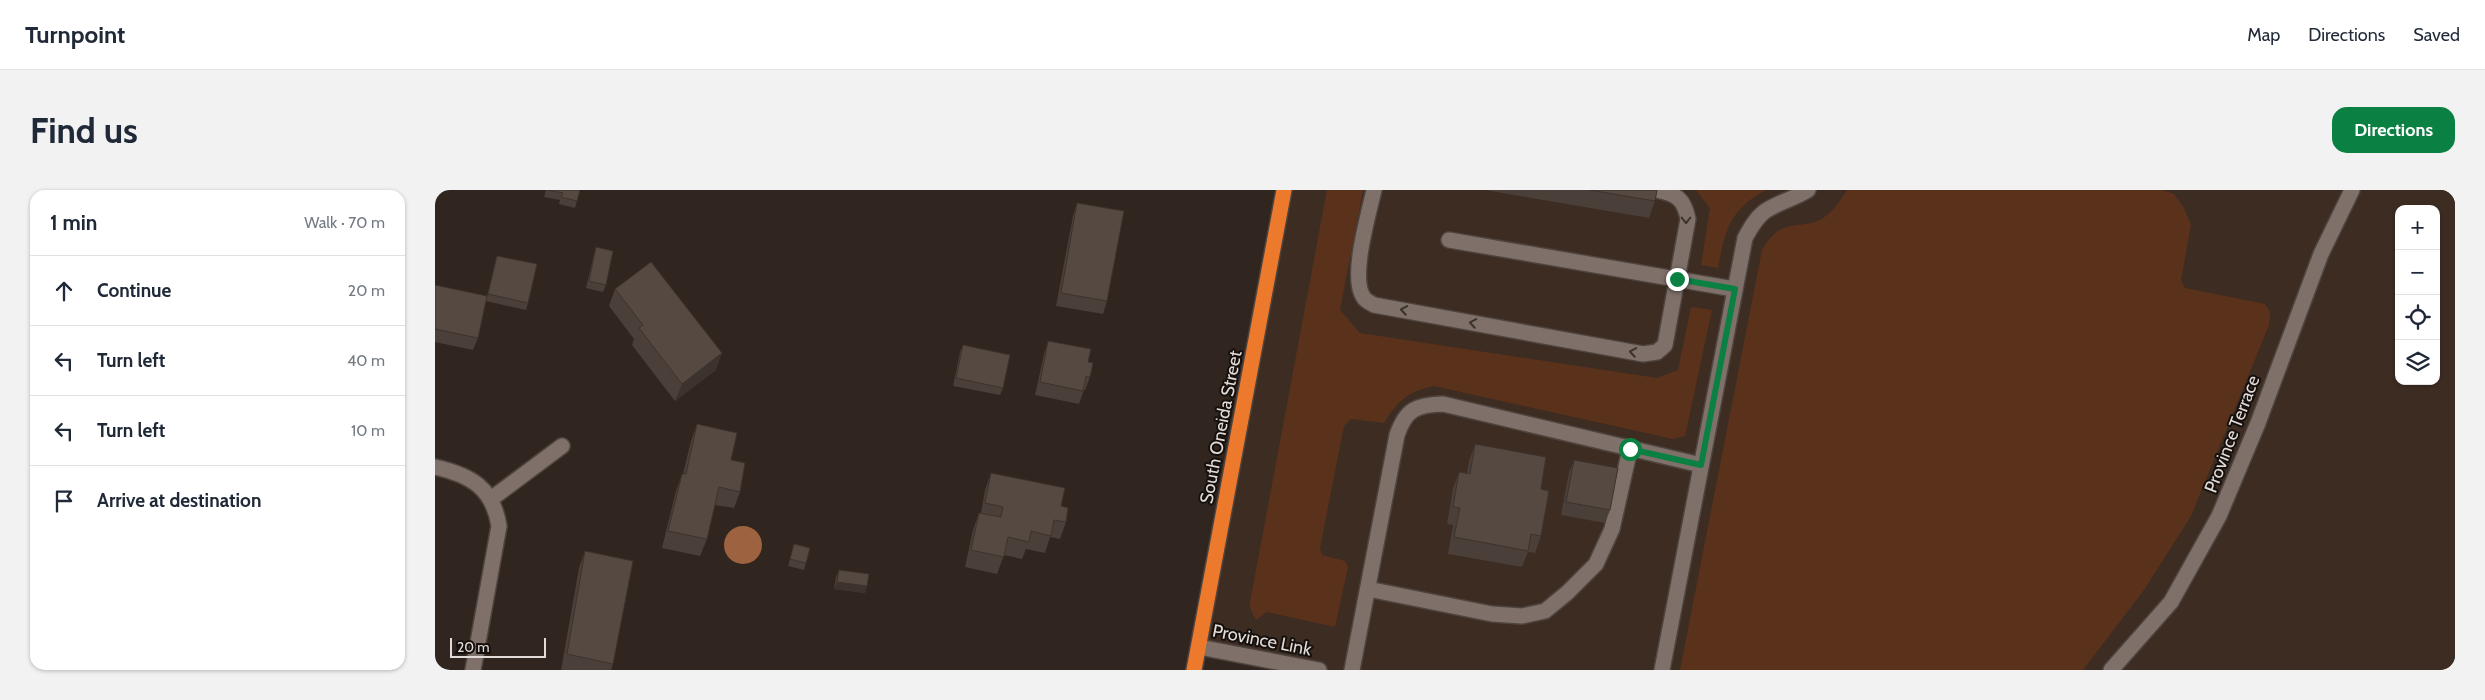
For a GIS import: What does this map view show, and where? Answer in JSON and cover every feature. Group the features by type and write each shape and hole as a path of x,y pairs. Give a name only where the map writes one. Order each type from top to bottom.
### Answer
{"highway":[{"name":"South Oneida Street","path":"1194,670 1284,190"}],"street":[{"path":"1374,190 1359,266 1360,285 1364,297 1374,305 1643,354 1657,352 1665,345 1688,220 1685,206 1674,196 1656,190"},
{"path":"1662,670 1745,238 1753,224 1765,212 1794,200 1808,190"},
{"name":"Province Terrace","path":"2111,670 2171,602 2219,516 2255,432 2318,262 2352,190"},
{"path":"1449,240 1735,289"},
{"path":"1352,670 1397,436 1402,422 1412,410 1427,405 1443,404 1701,465"},
{"path":"491,499 562,446"},
{"path":"1368,589 1492,614 1522,616 1545,611 1567,593 1596,564 1612,529 1630,449"},
{"path":"435,467 464,475 475,482 491,499 497,511 499,526 473,670"},
{"name":"Province Link","path":"1199,647 1319,670"}],"shaded area":[{"path":"1284,190 2455,190 2455,670 1319,670 1199,647"},
{"path":"1327,190 1363,190 1340,310 1360,333 1657,378 1678,370 1691,307 1712,310 1685,436 1673,439 1434,386 1417,391 1404,398 1384,423 1351,419 1344,426 1320,548 1322,555 1345,561 1348,567 1335,627 1267,612 1256,620 1251,611 1250,602"},
{"path":"1696,190 1766,190 1744,205 1731,222 1723,242 1718,268 1701,265 1710,208"},
{"path":"1847,190 2162,190 2174,194 2184,208 2191,225 2181,280 2185,288 2265,304 2270,312 2269,325 2191,516 2144,590 2083,670 1680,670 1762,250 1770,238 1778,231 1794,225 1811,223 1827,215 1836,207"},
{"path":"743,526 757,531 762,545 757,559 743,564 729,559 724,545 729,531"}],"building":[{"path":"547,190 580,190 577,201 561,197 563,193"},
{"path":"1590,190 1657,190 1655,201"},
{"path":"1077,203 1124,211 1107,301 1061,293"},
{"path":"596,247 613,251 606,285 589,281"},
{"path":"497,256 537,264 528,303 488,294"},
{"path":"651,262 722,353 682,384 639,328 643,325 615,289"},
{"path":"435,285 487,296 478,338 435,329"},
{"path":"1048,341 1091,349 1088,362 1093,363 1090,377 1086,376 1083,391 1040,382"},
{"path":"963,345 1010,355 1003,388 956,378"},
{"path":"697,424 737,433 731,460 745,463 740,492 719,487 707,539 668,531 682,474 686,474"},
{"path":"1475,444 1546,457 1541,489 1549,491 1541,536 1531,534 1528,551 1454,537 1460,508 1453,507 1459,472 1470,474"},
{"path":"1574,460 1618,468 1610,510 1566,502"},
{"path":"991,473 1065,488 1061,506 1068,508 1066,522 1054,520 1051,536 1031,531 1029,542 1008,537 1004,557 971,550 979,513 1001,517 1003,507 985,503"},
{"path":"794,544 810,548 806,563 790,559"},
{"path":"585,551 633,561 613,664 567,654"},
{"path":"839,570 869,574 867,586 837,582"}],"route":[{"path":"1630,449 1701,465 1735,289 1677,279"}]}
